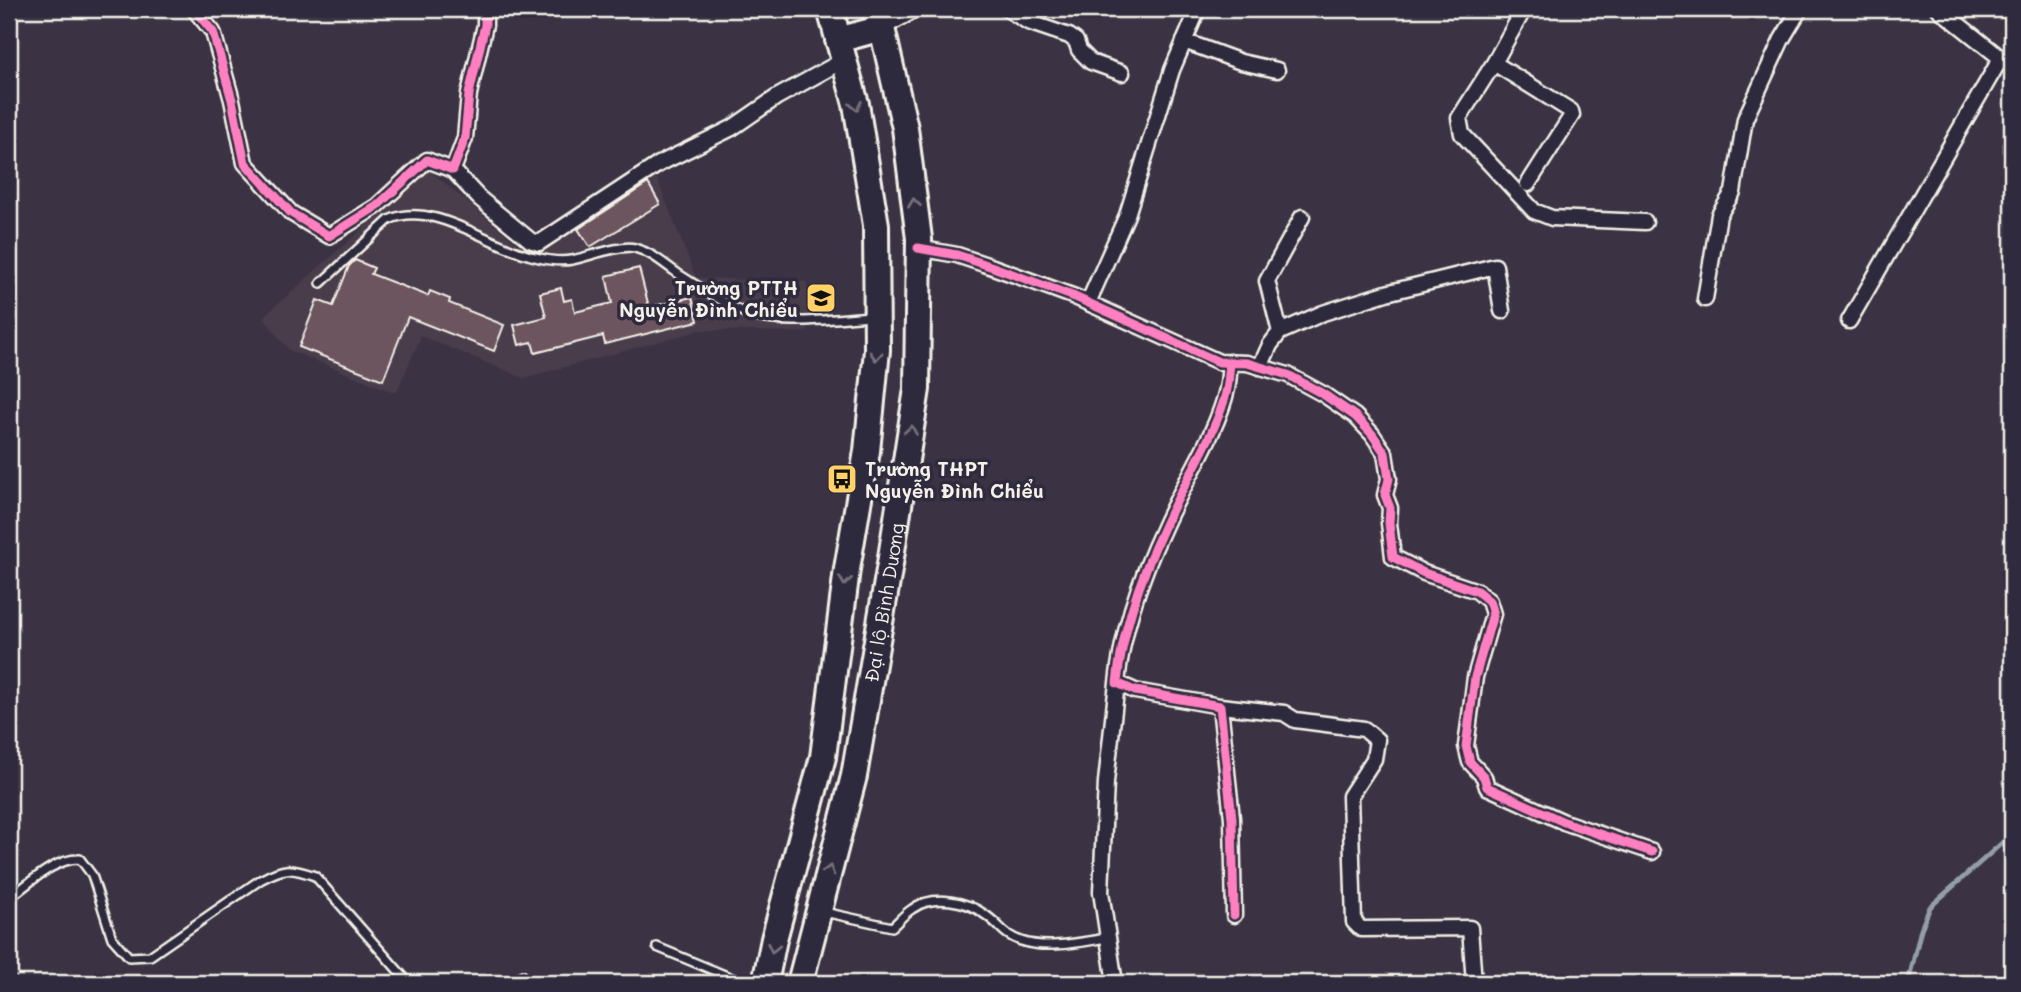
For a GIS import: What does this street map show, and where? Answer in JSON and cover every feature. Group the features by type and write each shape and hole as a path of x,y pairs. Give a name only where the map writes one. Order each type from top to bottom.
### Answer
{"highway":[{"name":"Đại lộ Bình Dương","path":"765,983 822,757 847,569 867,451 877,350 876,225 856,104 830,9"},
{"name":"Đại lộ Bình Dương","path":"800,983 854,776 917,389 918,247 905,128 878,18"},
{"path":"841,50 878,18"}],"street":[{"path":"194,9 213,32 232,100 245,163 291,214 329,236 377,206 427,160 453,170 505,221 530,240 539,243 659,164 732,128 841,50"},
{"path":"453,170 465,138 469,94 485,25 485,9"},
{"path":"878,18 917,9"},
{"path":"1007,9 1028,22 1069,36 1076,41 1079,50 1091,62 1122,73"},
{"path":"1088,303 1127,215 1161,104 1198,9"},
{"path":"1524,9 1459,118 1462,134 1534,211 1552,218 1645,222"},
{"path":"1705,299 1718,215 1733,192 1745,119 1782,39 1800,9"},
{"path":"1849,321 2007,62 1939,9"},
{"path":"1184,41 1241,62 1277,70"},
{"path":"1494,63 1569,107 1571,111 1572,115 1528,184"},
{"path":"1280,332 1267,281 1302,216"},
{"path":"918,247 981,263 1088,303 1219,362 1260,367 1287,375 1323,394 1355,416 1385,453 1389,479 1385,495 1390,508 1393,557 1424,573 1476,591 1489,601 1493,614 1475,677 1466,746 1470,762 1484,777 1487,786 1564,822 1652,852"},
{"path":"1260,367 1280,332 1323,313 1386,293 1495,266 1502,311"},
{"path":"1115,983 1101,892 1106,782 1119,660 1131,611 1164,525 1213,426 1227,390 1230,362"},
{"path":"1117,683 1135,691 1220,706 1284,713 1295,720 1364,729 1372,734 1377,740 1374,759 1350,796 1354,922 1360,929 1469,928 1474,983"},
{"path":"1220,706 1232,818 1234,915"}],"lane":[{"path":"321,283 389,220 402,214 446,222 533,257 553,261 630,246 644,250 678,274 747,314 774,320 876,315"},
{"path":"9,898 54,866 69,859 80,859 92,875 111,938 129,957 150,956 261,880 280,869 296,869 315,876 410,983"},
{"path":"818,910 892,927 910,910 928,900 948,901 971,906 989,916 1004,934 1024,943 1063,944 1107,938"},
{"path":"657,947 744,983"},
{"path":"513,983 522,975"},
{"path":"9,976 14,983"}],"shaded area":[{"path":"429,170 521,247 536,249 654,171 696,278 807,282 808,332 701,330 524,378 421,336 396,393 289,350 263,317"}],"building":[{"path":"648,183 660,204 590,247 578,229"},
{"path":"355,260 374,268 371,274 428,296 430,291 450,299 449,303 504,325 494,351 408,317 383,380 299,347 317,300 333,306 349,266"},
{"path":"639,268 649,307 692,297 698,321 605,344 603,336 535,353 532,342 519,345 514,325 546,317 540,293 561,288 564,301 572,299 575,312 612,303 606,276"}],"waterway":[{"path":"1908,983 1921,929 1930,907 2012,834"}],"cycle path":[{"path":"194,9 213,32 232,100 245,163 291,213 329,236 377,206 427,160 453,170 465,138 469,94 485,25 485,9"},
{"path":"918,248 957,255 1075,297 1219,362 1247,363 1288,375 1355,416 1385,453 1389,479 1385,495 1390,508 1393,557 1424,573 1477,591 1489,601 1493,614 1475,677 1466,746 1470,762 1484,777 1487,787 1564,822 1652,852"},
{"path":"1230,362 1227,389 1216,422 1165,525 1141,582 1123,642 1117,683 1135,691 1220,706 1232,818 1234,915"}],"place":[{"name":"Trường PTTH Nguyễn Đình Chiểu","path":"821,298"},
{"name":"Trường THPT Nguyễn Đình Chiểu","path":"842,479"}]}
